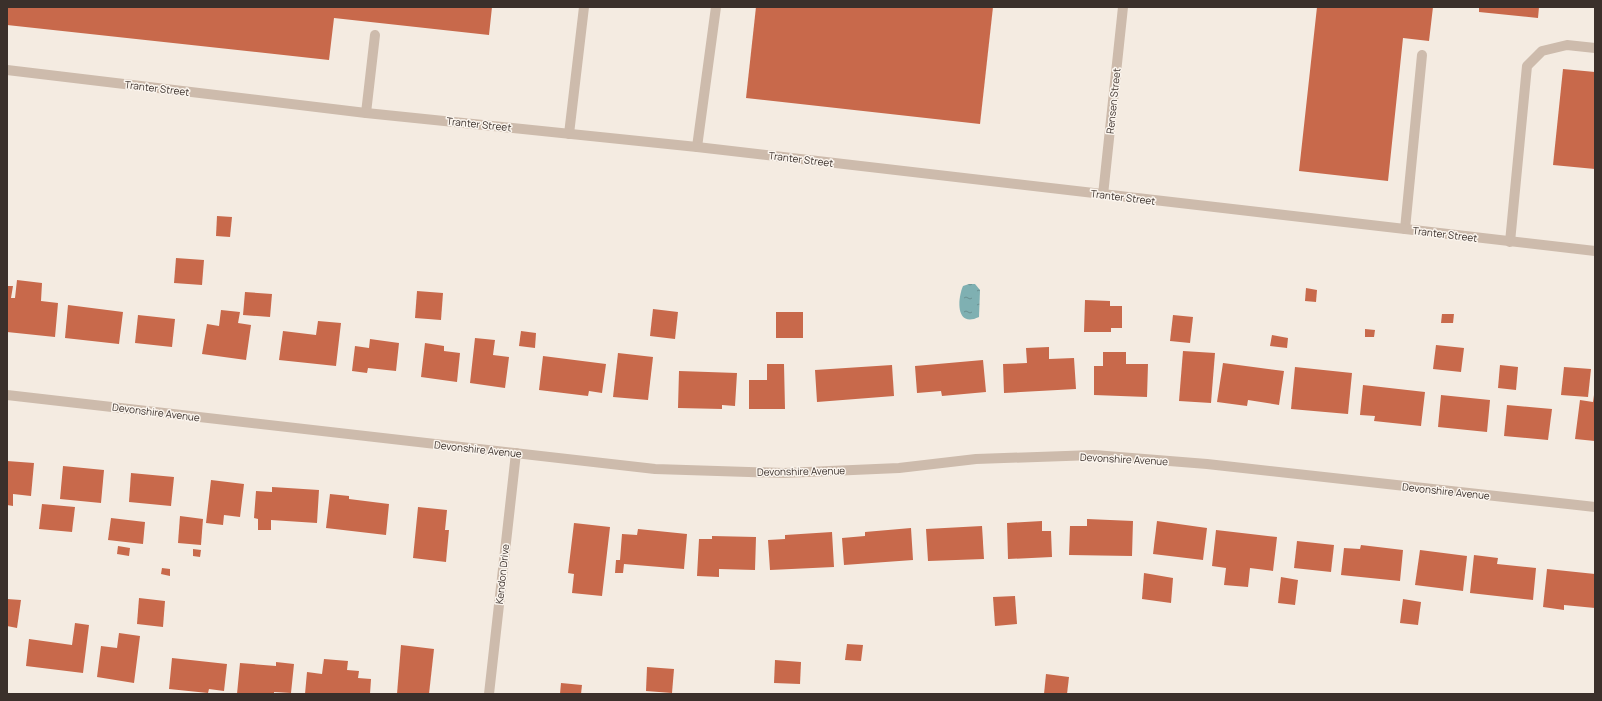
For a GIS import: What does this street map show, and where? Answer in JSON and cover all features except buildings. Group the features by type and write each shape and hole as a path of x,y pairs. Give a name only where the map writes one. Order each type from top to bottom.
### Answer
{"street":[{"path":"569,134 584,7"},
{"path":"697,147 716,7"},
{"name":"Rensen Street","path":"1102,195 1123,7"},
{"path":"366,113 375,35"},
{"path":"1510,242 1527,66 1542,51 1567,45 1595,48"},
{"path":"1405,229 1422,55"},
{"name":"Tranter Street","path":"7,70 366,113 697,147 1595,251"},
{"name":"Devonshire Avenue","path":"7,395 516,454 545,455 655,469 784,473 899,468 976,459 1094,455 1207,464 1595,507"},
{"name":"Kendon Drive","path":"489,694 516,454"}],"water":[{"path":"975,284 980,290 979,317 966,319 962,316 959,305 963,286"}]}
